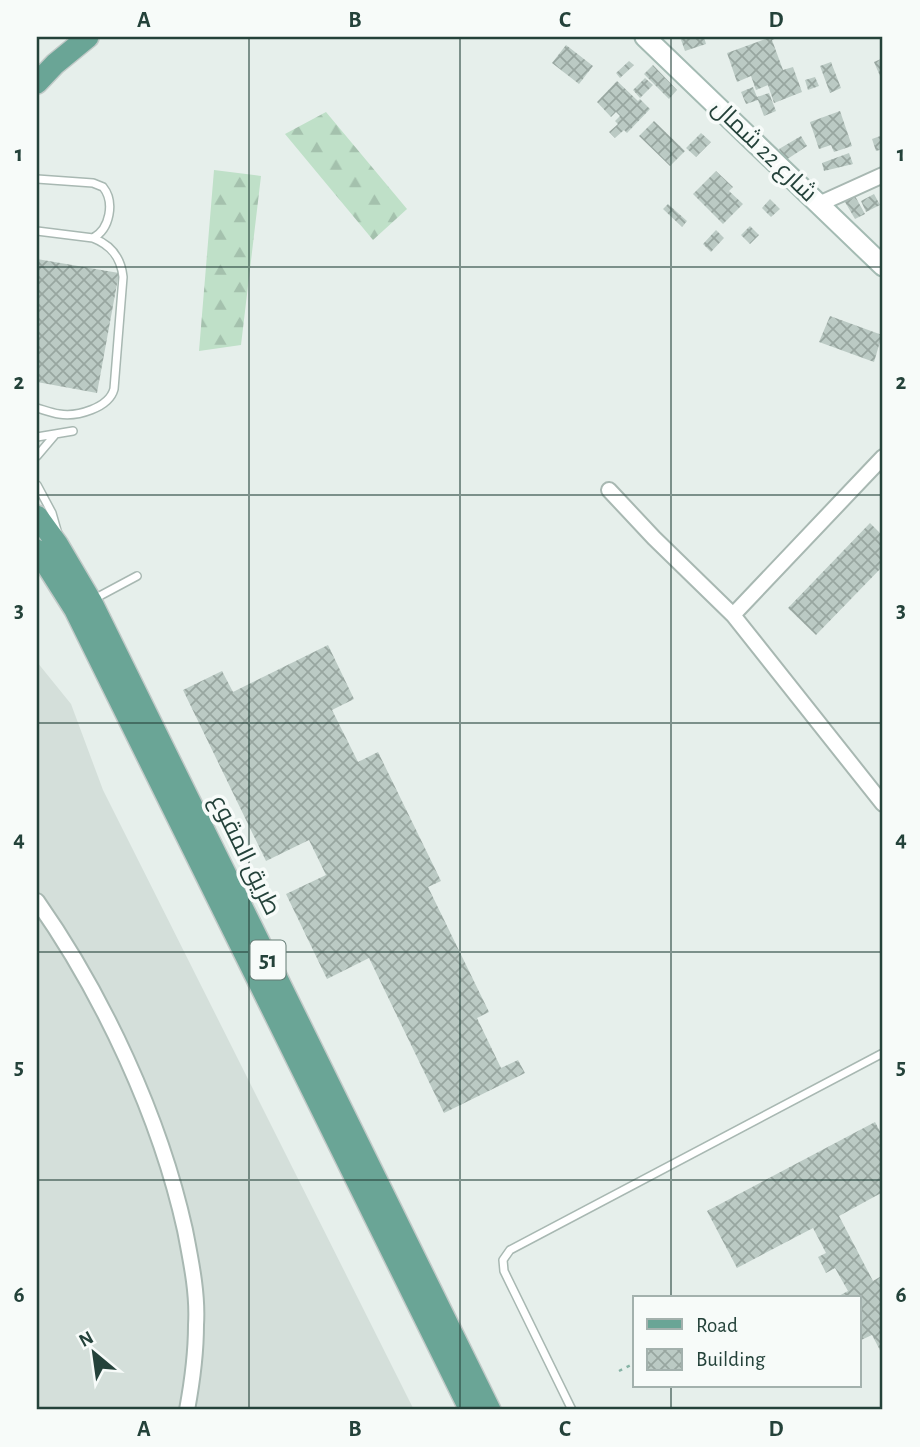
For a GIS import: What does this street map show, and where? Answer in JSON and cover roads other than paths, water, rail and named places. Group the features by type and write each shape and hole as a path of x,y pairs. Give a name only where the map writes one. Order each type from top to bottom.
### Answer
{"main road":[{"path":"37,83 88,37"},
{"name":"طريق المقوع","path":"37,516 47,548 75,610 470,1410"},
{"name":"طريق المقوع","path":"47,548 91,601 490,1410"}],"street":[{"name":"شارع 22 شمال","path":"645,37 883,266"},
{"path":"818,204 883,175"},
{"path":"733,615 882,460"},
{"path":"609,490 733,615 883,804"},
{"path":"37,901 87,981 126,1059 156,1130 178,1199 192,1263 197,1325 187,1410"}],"lane":[{"path":"37,179 93,183 103,187 108,197 108,219 104,231 93,238"},
{"path":"37,231 101,241 115,252 122,268 113,394 104,404 75,414 57,414 37,408"},
{"path":"37,437 73,431"},
{"path":"37,456 54,436"},
{"path":"37,485 57,526 47,548"},
{"path":"91,601 137,576"},
{"path":"572,1410 504,1271 503,1260 510,1250 883,1053"}]}
